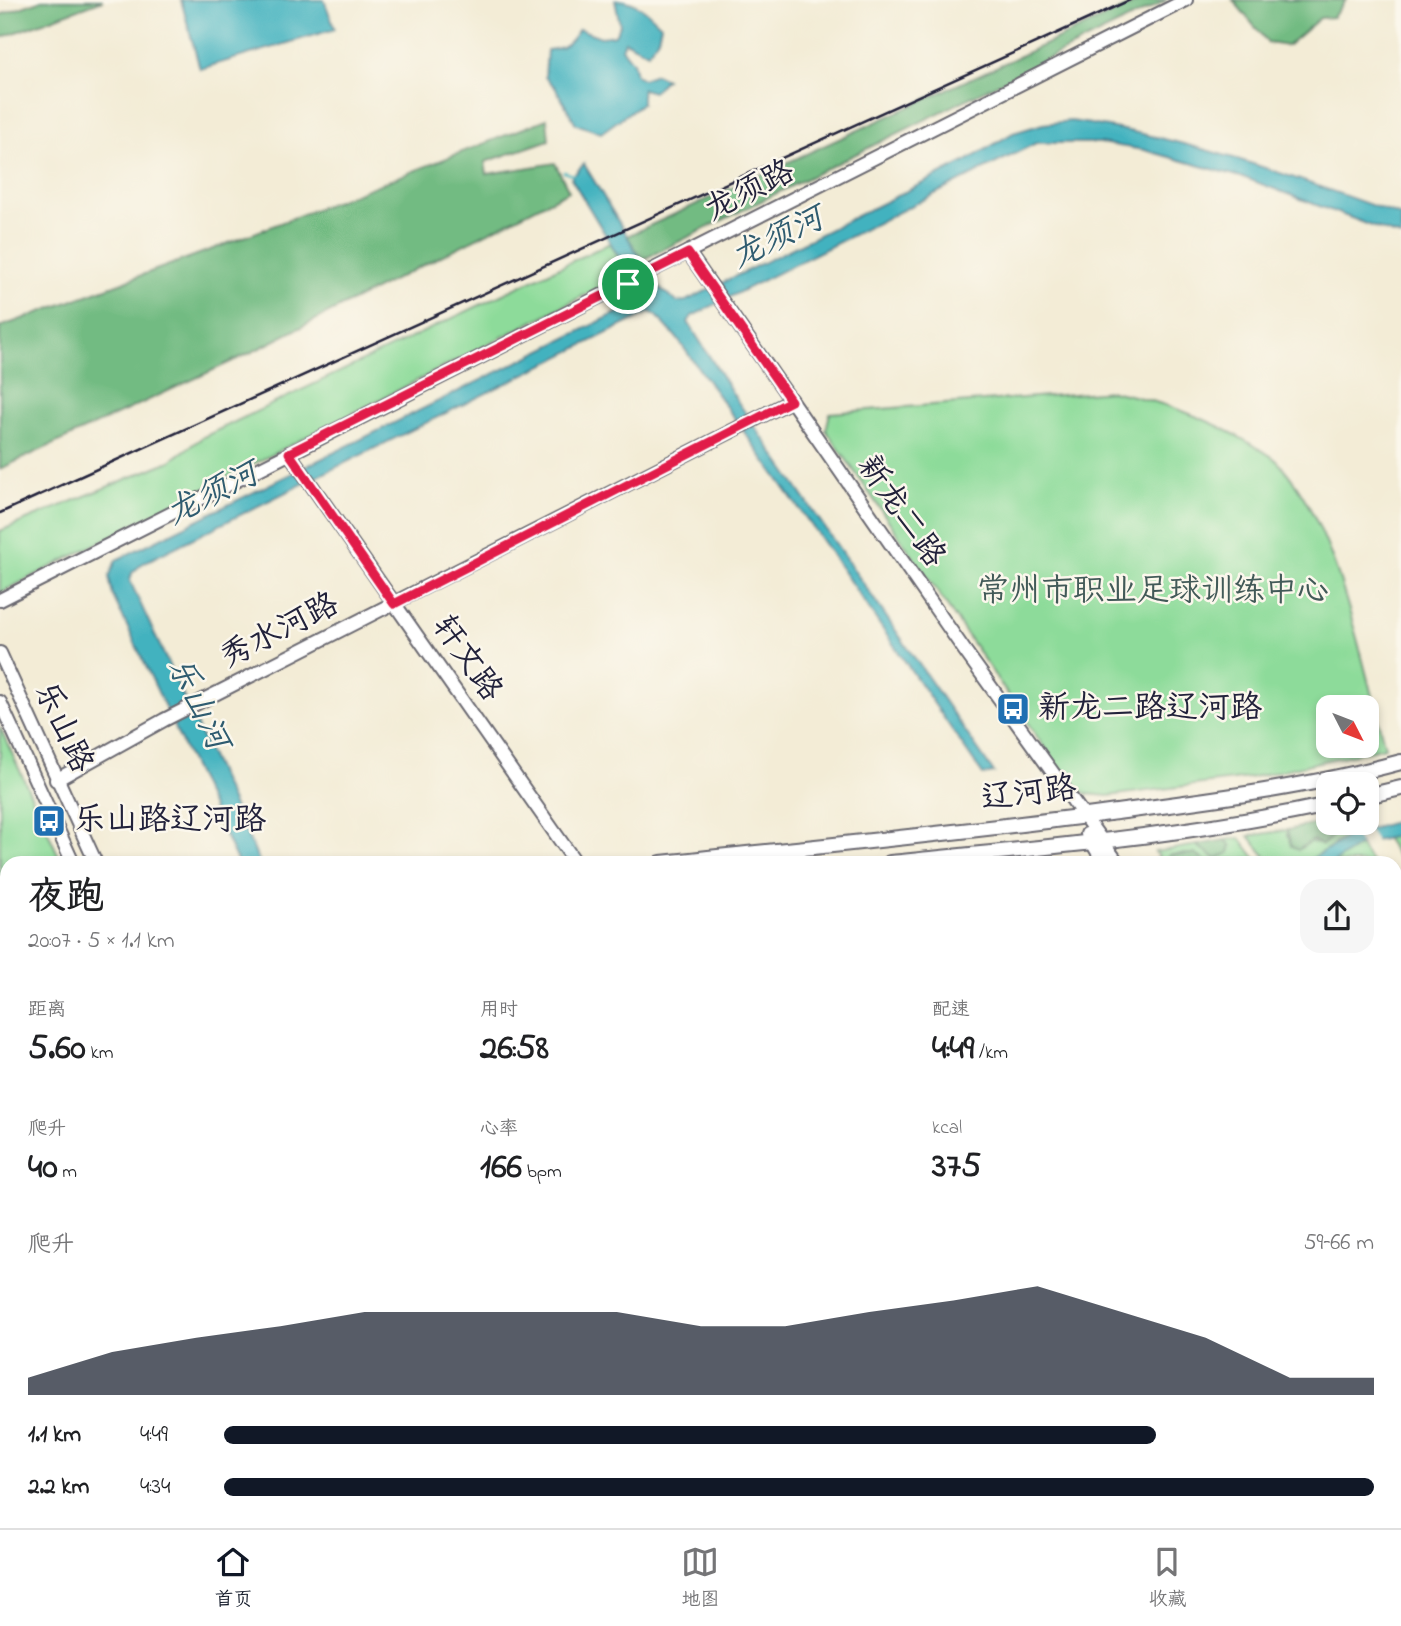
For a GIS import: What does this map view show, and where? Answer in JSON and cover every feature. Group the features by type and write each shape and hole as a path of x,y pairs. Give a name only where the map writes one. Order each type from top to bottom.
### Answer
{"main road":[{"name":"辽河路","path":"725,856 1082,817 1305,786 1401,762"},
{"path":"1379,793 1401,788"},
{"name":"辽河路","path":"956,856 1245,821 1316,807"}],"street":[{"name":"龙须路","path":"0,600 657,270 1186,0"},
{"name":"新龙二路","path":"688,253 1082,817 1096,841"},
{"name":"秀水河路","path":"56,780 163,720 791,401"},
{"name":"轩文路","path":"289,453 571,856"},
{"name":"乐山路","path":"0,653 93,856"},
{"name":"乐山路","path":"0,702 70,856"},
{"path":"1096,841 1101,856"},
{"path":"1096,841 1111,856"}],"green space":[{"path":"42,0 103,0 0,38 0,15"},
{"path":"1142,0 1167,0 642,260 627,236"},
{"path":"1233,0 1346,0 1333,17 1320,18 1287,46 1268,43"},
{"path":"547,119 549,140 485,162 487,174 555,163 569,191 250,353 0,469 0,327 221,246"},
{"path":"610,243 628,273 0,593 0,531 170,461 203,437"},
{"name":"常州市职业足球训练中心","path":"1112,391 1166,405 1201,418 1264,452 1277,461 1298,488 1316,520 1345,596 1372,695 1316,695 1316,758 1337,758 1249,778 1108,796 1087,794 1077,789 1064,776 826,430 830,413"},
{"name":"常州市职业足球训练中心","path":"1379,723 1385,747 1379,748"},
{"path":"0,727 59,856 0,856"},
{"path":"1316,824 1316,835 1334,835 1322,845 1313,840 1298,850 1291,846 1287,830"},
{"path":"1287,830 1287,836 1322,845 1334,835 1348,835 1316,856 1265,856 1249,836"},
{"path":"1401,830 1401,856 1398,856 1381,832"},
{"path":"1240,838 1254,856 1159,856 1155,852 1197,845 1200,849 1231,845 1225,840"},
{"path":"1225,840 1231,845 1229,853 1212,856 1197,845"},
{"path":"1359,845 1367,856 1343,856"},
{"path":"1194,854 1197,856 1168,856"}],"water":[{"path":"181,0 324,0 335,29 200,69"},
{"path":"615,0 635,4 661,25 658,38 648,53 625,41 622,48 633,62 636,75 643,79 655,74 666,79 653,92 642,89 642,103 601,133 576,124 555,87 545,77 547,50 566,44 579,29 601,37 615,35 620,25"},
{"path":"1071,121 1114,128 1238,160 1401,216 1401,237 1248,179 1144,150 1100,143 1036,143 692,316 688,322 738,402 994,773 983,775 816,532 676,337 650,312 143,563 132,573 130,581 257,856 235,856 113,596 109,577 116,560 635,304 639,290 571,178 584,164 657,286 677,302 686,301 963,163 1013,133 1043,124"},
{"path":"1401,820 1401,835 1361,844 1343,856 1317,856 1351,835 1379,835 1379,826"}],"pier":[{"path":"1354,835 1371,835 1376,842 1362,846"}],"waterway":[{"path":"564,172 576,176"}],"railway":[{"path":"0,513 1130,0"}],"place":[{"name":"新龙二路辽河路","path":"1013,709"},
{"name":"乐山路辽河路","path":"49,821"}],"route":[{"path":"688,253 791,401 394,604 289,453 628,284 688,253"}],"water label":[{"name":"龙须河","path":"778,239"},
{"name":"龙须河","path":"213,495"},
{"name":"乐山河","path":"197,704"}]}
